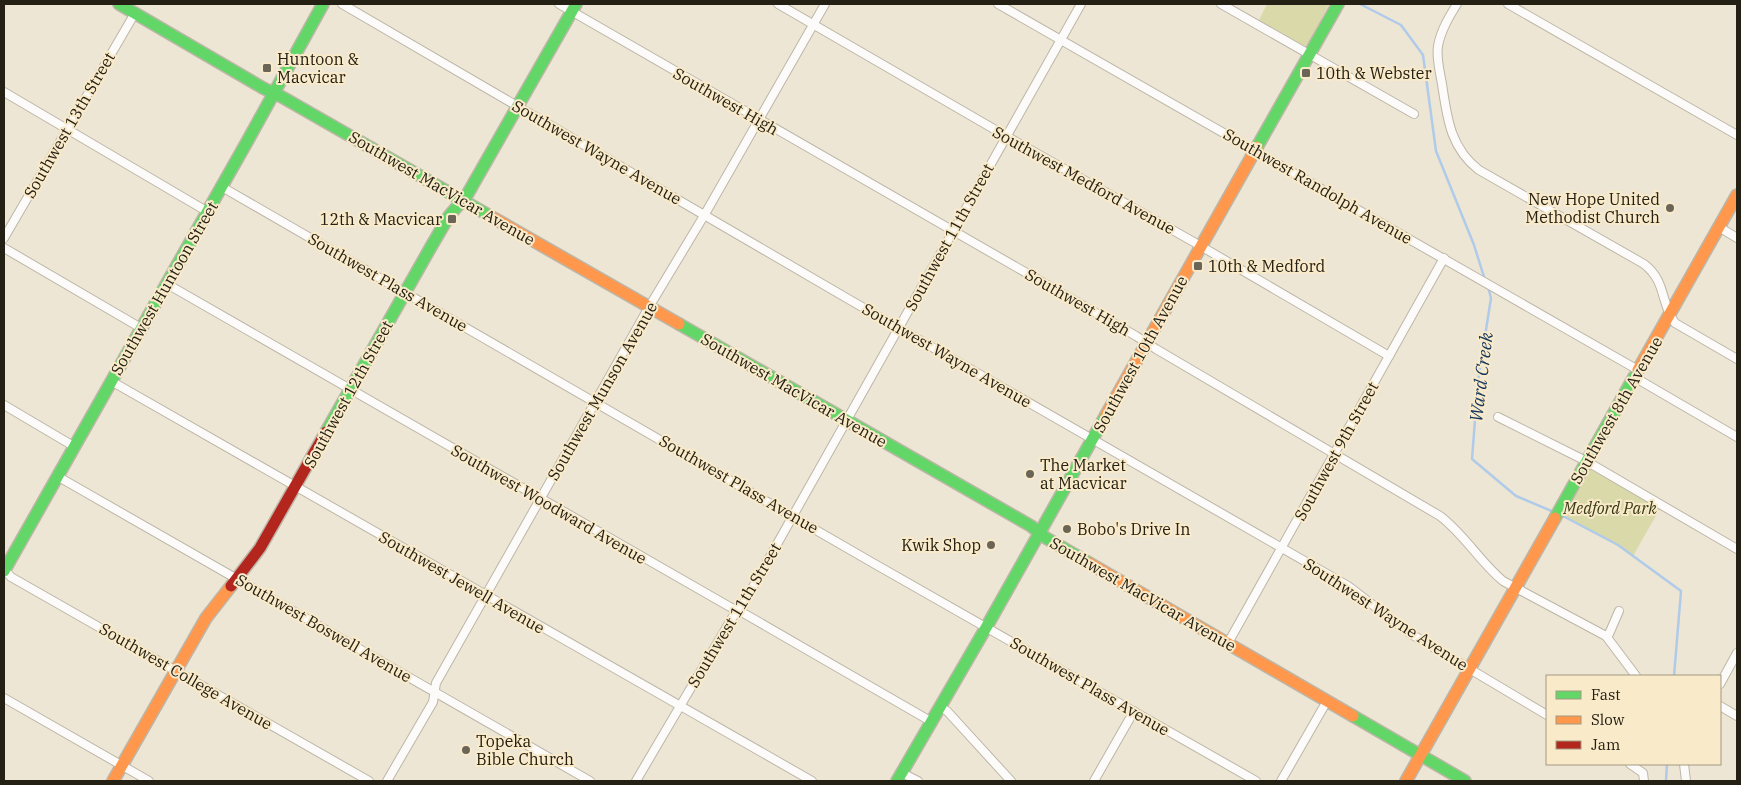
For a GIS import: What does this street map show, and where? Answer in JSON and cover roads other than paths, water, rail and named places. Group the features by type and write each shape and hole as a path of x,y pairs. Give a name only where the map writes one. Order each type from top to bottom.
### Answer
{"main road":[{"name":"Southwest MacVicar Avenue","path":"120,4 1031,526 1465,781"},
{"name":"Southwest Huntoon Street","path":"4,570 324,4"},
{"name":"Southwest 10th Avenue","path":"900,777 1040,533 1336,6"},
{"name":"Southwest 12th Street","path":"113,781 213,608 260,548 449,216 462,200 574,7"},
{"name":"Southwest 8th Avenue","path":"1406,781 1737,195"}],"street":[{"name":"Southwest Wayne Avenue","path":"342,4 898,327 1282,547 1348,586 1405,631 1546,714"},
{"name":"Southwest High","path":"559,4 574,7 758,120 1146,343 1440,516 1459,532 1494,573 1515,588 1606,636"},
{"name":"Southwest Medford Avenue","path":"778,4 1389,356"},
{"name":"Southwest Munson Avenue","path":"388,781 433,702 436,683 649,307 705,214 824,4"},
{"name":"Southwest Randolph Avenue","path":"998,4 1504,292 1737,437"},
{"name":"Southwest 11th Street","path":"636,781 745,601 1081,4"},
{"path":"1221,4 1414,114"},
{"path":"1457,4 1443,28 1437,56 1449,128 1470,163 1651,270 1657,277 1675,323 1737,359"},
{"path":"1508,4 1737,135"},
{"name":"Southwest 13th Street","path":"4,238 136,13"},
{"path":"4,92 208,212"},
{"name":"Southwest Plass Avenue","path":"222,187 873,563 987,626 1256,781"},
{"path":"1719,227 1737,238"},
{"path":"4,248 142,328"},
{"name":"Southwest 9th Street","path":"1228,643 1444,258"},
{"name":"Southwest Woodward Avenue","path":"167,284 932,722"},
{"name":"Southwest Jewell Avenue","path":"111,382 812,781"},
{"path":"4,405 74,447"},
{"path":"1498,417 1586,461 1737,549"},
{"name":"Southwest Boswell Avenue","path":"58,476 590,781"},
{"name":"Southwest College Avenue","path":"4,570 11,577 369,781"},
{"path":"1619,611 1609,634 1606,636 1635,675"},
{"path":"1721,682 1737,653"},
{"path":"4,698 149,781"},
{"path":"1281,781 1327,701"},
{"path":"940,707 948,711 1011,781"},
{"path":"1721,707 1737,716"},
{"path":"1094,781 1134,711"},
{"path":"1632,765 1640,770 1644,779"},
{"path":"1684,765 1686,780"},
{"path":"900,777 918,781"}],"waterway":[{"name":"Ward Creek","path":"1360,4 1401,25 1423,55 1436,151 1474,245 1485,280"},
{"name":"Ward Creek","path":"1488,287 1491,298 1478,381 1472,459 1516,496 1554,512"},
{"name":"Ward Creek","path":"1561,515 1618,545 1681,591 1674,675"},
{"name":"Ward Creek","path":"1666,781 1667,765"}],"place":[{"name":"Huntoon & Macvicar","path":"267,68"},
{"name":"10th & Webster","path":"1306,73"},
{"name":"New Hope United Methodist Church","path":"1670,208"},
{"name":"12th & Macvicar","path":"452,219"},
{"name":"10th & Medford","path":"1198,266"},
{"name":"The Market at Macvicar","path":"1030,474"},
{"name":"Bobo's Drive In","path":"1067,529"},
{"name":"Kwik Shop","path":"991,545"},
{"name":"Topeka Bible Church","path":"466,750"}],"park label":[{"name":"Medford Park","path":"1610,508"}]}
